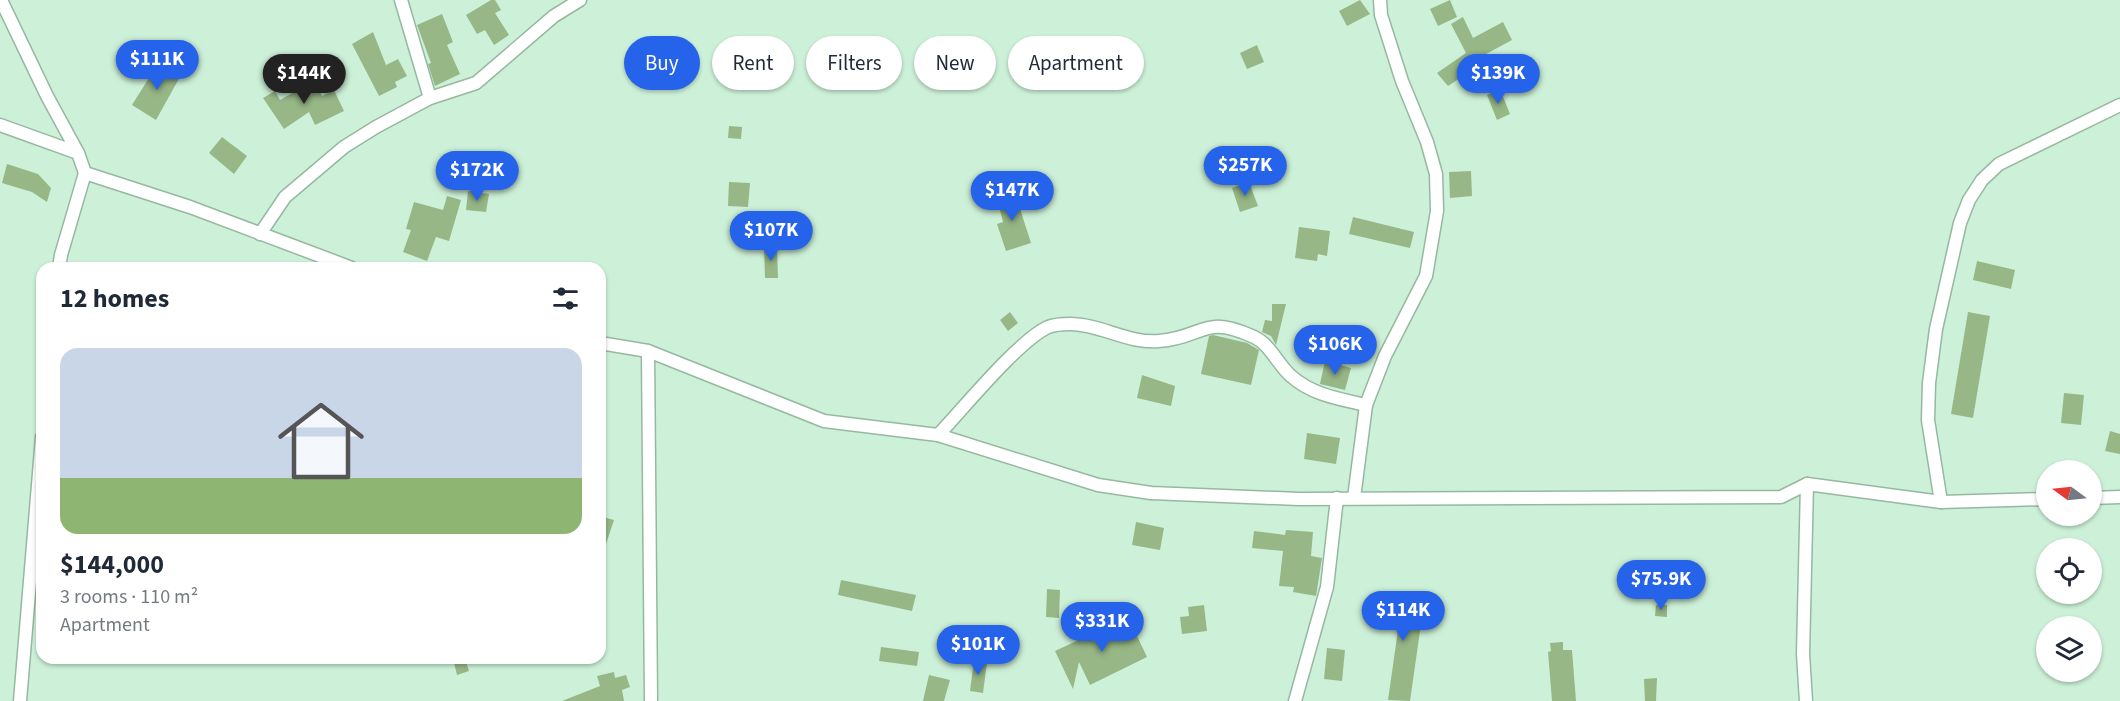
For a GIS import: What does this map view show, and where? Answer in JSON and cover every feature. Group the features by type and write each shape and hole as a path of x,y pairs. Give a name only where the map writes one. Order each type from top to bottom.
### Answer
{"street":[{"path":"1,0 47,96 78,153 85,173 59,262"},
{"path":"401,0 430,98"},
{"path":"260,234 285,197 323,163 376,127 430,98 476,82 554,16 580,0"},
{"path":"1354,498 1366,405 1385,356 1426,276 1437,211 1436,174 1427,142 1402,81 1381,15 1380,0"},
{"path":"1941,502 1928,420 1929,383 1936,329 1960,223 1969,200 1983,180 1999,164 2120,105"},
{"path":"0,125 78,153"},
{"path":"85,173 190,207 336,262"},
{"path":"938,435 1027,341 1049,327 1070,324 1155,342 1173,340 1214,325 1232,327 1258,338 1290,376 1306,387 1328,397 1366,405"},
{"path":"606,344 648,351 824,422 938,435 1098,485 1151,493 1299,499 1781,497 1807,484 1941,502 2036,499"},
{"path":"648,351 651,701"},
{"path":"1806,701 1803,654 1807,484"},
{"path":"2102,498 2120,497"},
{"path":"1295,701 1327,587 1337,498"},
{"path":"21,701 36,512"}],"building":[{"path":"491,0 495,0 501,10 495,13 509,35 494,45 485,30 477,34 466,15"},
{"path":"1360,0 1370,14 1347,26 1339,11"},
{"path":"1450,0 1457,17 1438,26 1430,9"},
{"path":"442,14 453,42 447,45 460,74 435,86 428,64 431,63 417,25"},
{"path":"1463,17 1473,38 1503,22 1512,40 1462,69 1466,74 1448,86 1437,73 1466,53 1451,24"},
{"path":"373,32 386,65 398,59 407,76 395,82 397,87 379,96 352,44"},
{"path":"1257,45 1264,62 1247,69 1240,53"},
{"path":"159,62 181,75 156,120 132,105"},
{"path":"314,81 322,96 334,90 344,111 315,125 309,112 284,129 263,98 275,91 280,100"},
{"path":"1500,89 1510,114 1497,120 1487,95"},
{"path":"729,126 742,127 741,139 728,138"},
{"path":"222,137 247,156 234,174 209,153"},
{"path":"7,164 38,174 51,188 47,202 32,192 2,183"},
{"path":"1471,171 1472,196 1450,198 1449,172"},
{"path":"729,182 750,183 748,207 728,206"},
{"path":"1249,182 1258,206 1240,212 1232,188"},
{"path":"1014,190 1031,243 1006,251 997,224 1003,222 996,194"},
{"path":"468,191 489,194 486,212 466,210"},
{"path":"447,196 461,200 449,241 436,237 427,261 403,252 411,230 406,229 414,202 443,210"},
{"path":"1353,217 1414,232 1410,248 1349,234"},
{"path":"1299,227 1330,231 1327,256 1318,254 1317,261 1295,258"},
{"path":"764,247 777,247 778,278 765,278"},
{"path":"1977,261 2015,270 2011,289 1973,280"},
{"path":"1272,304 1286,304 1276,345 1271,336 1262,332 1265,320 1272,321"},
{"path":"1010,312 1018,323 1008,331 1000,320"},
{"path":"1968,312 1990,316 1973,418 1951,414"},
{"path":"1209,336 1247,343 1259,350 1251,385 1201,374"},
{"path":"1325,361 1351,368 1345,390 1320,384"},
{"path":"1142,375 1175,386 1171,406 1137,398"},
{"path":"2064,393 2084,395 2081,425 2061,423"},
{"path":"2110,431 2120,434 2120,454 2105,451"},
{"path":"1307,433 1340,438 1336,464 1304,459"},
{"path":"606,518 614,520 606,544"},
{"path":"1136,522 1164,528 1160,550 1132,545"},
{"path":"1286,530 1313,532 1311,556 1322,558 1316,596 1293,592 1294,587 1279,586 1283,551 1252,548 1254,531 1285,535"},
{"path":"841,580 916,595 912,611 838,595"},
{"path":"1047,589 1060,590 1059,618 1046,617"},
{"path":"1403,592 1425,596 1410,701 1388,700 1398,630 1371,625 1374,607 1400,612"},
{"path":"1204,605 1207,631 1182,634 1180,617 1189,616 1188,607"},
{"path":"1656,605 1667,605 1667,617 1655,616"},
{"path":"1128,617 1147,657 1090,685 1079,662 1073,689 1055,651"},
{"path":"1563,642 1563,650 1572,650 1576,701 1552,701 1548,652 1551,651 1550,643"},
{"path":"881,647 919,652 917,666 879,661"},
{"path":"1327,648 1345,650 1342,681 1324,679"},
{"path":"974,660 987,662 983,693 970,691"},
{"path":"454,664 467,664 469,671 457,675"},
{"path":"614,672 615,678 626,675 630,687 622,690 624,701 562,701 600,686 597,676"},
{"path":"929,675 950,680 944,701 923,701"},
{"path":"1657,678 1656,701 1645,701 1644,679"}]}
